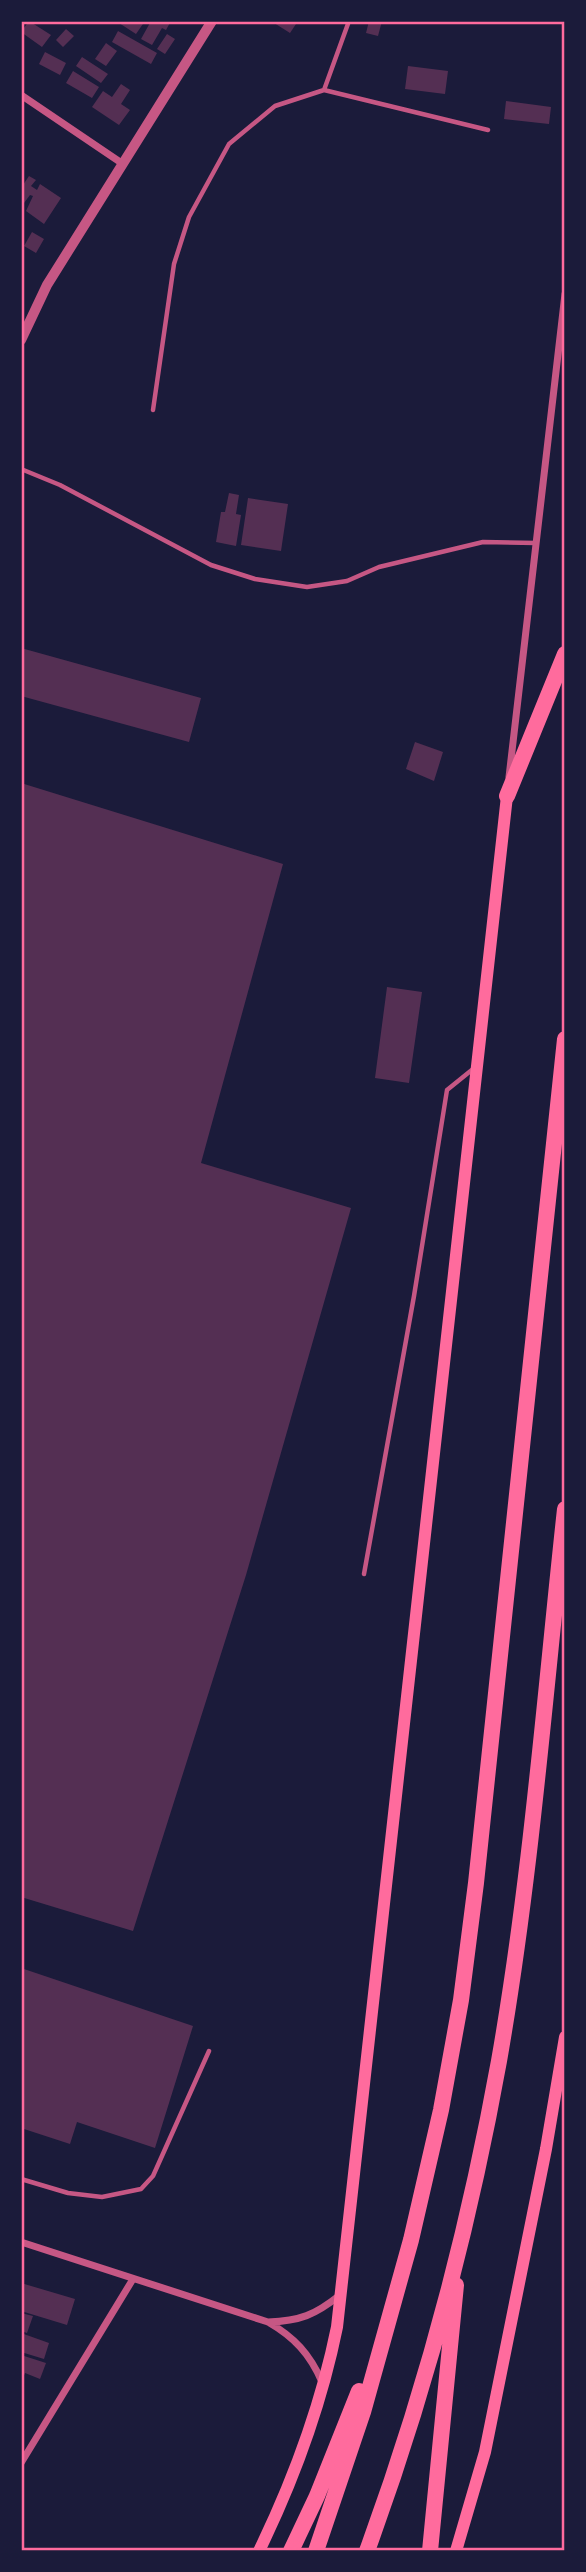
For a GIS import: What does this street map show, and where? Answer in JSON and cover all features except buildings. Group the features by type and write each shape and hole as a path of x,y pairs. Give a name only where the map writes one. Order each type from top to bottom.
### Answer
{"highway":[{"path":"507,796 565,654"},
{"path":"316,2551 363,2412 393,2308 441,2110 461,2000 565,1039"},
{"path":"367,2551 422,2386 462,2231 496,2073 514,1968 565,1508"},
{"path":"430,2551 462,2231"},
{"path":"291,2551 317,2496 393,2308"}],"main road":[{"path":"259,2551 303,2451 324,2385 337,2327 507,796"},
{"path":"456,2551 488,2438 546,2150 565,2037"}],"street":[{"path":"21,340 47,285 212,21"},
{"path":"21,95 122,164"},
{"path":"507,796 565,294"},
{"path":"21,2242 268,2322 287,2333 301,2346 324,2385"},
{"path":"21,2463 133,2279"},
{"path":"268,2322 308,2317 341,2295"}],"lane":[{"path":"324,90 349,21"},
{"path":"153,410 174,264 189,217 229,144 275,106 324,90 488,130"},
{"path":"21,469 60,485 211,565 255,579 307,587 347,581 379,567 483,542 536,543"},
{"path":"364,1574 412,1309 447,1090 477,1065"},
{"path":"21,2179 68,2193 102,2197 141,2189 153,2176 209,2051"}]}
